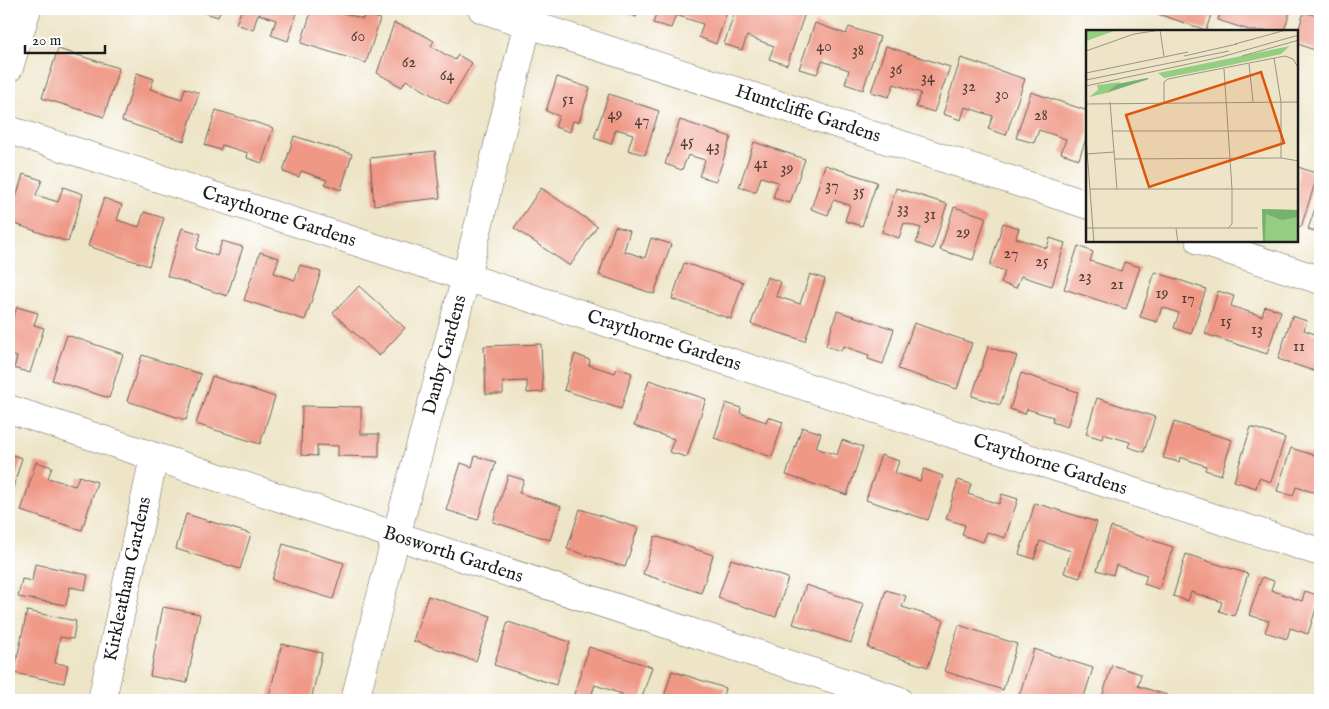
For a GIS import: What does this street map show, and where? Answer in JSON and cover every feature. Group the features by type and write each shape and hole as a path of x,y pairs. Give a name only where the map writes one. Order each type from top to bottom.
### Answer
{"street":[{"path":"9,68 27,9"},
{"name":"Huntcliffe Gardens","path":"482,9 530,16 1086,204"},
{"name":"Danby Gardens","path":"355,700 396,536 466,277 530,16"},
{"name":"Craythorne Gardens","path":"9,130 1320,552"},
{"path":"1203,242 1320,280"},
{"name":"Bosworth Gardens","path":"9,409 898,700"},
{"name":"Kirkleatham Gardens","path":"102,700 154,457"}],"building":[{"path":"193,9 221,9 218,17"},
{"path":"242,9 298,9 288,41 271,35 276,20 258,14 253,30 236,24"},
{"path":"312,9 337,9 337,11 363,19 365,14 380,19 366,63 301,43"},
{"path":"619,9 640,9 636,17"},
{"path":"658,9 728,9 716,44 699,37 703,24 676,15 671,28 653,23"},
{"path":"736,9 792,9 805,13 787,65 769,59 774,46 747,36 742,50 724,44"},
{"path":"1143,9 1213,9 1206,30"},
{"path":"1222,9 1291,9 1284,30 1249,30 1218,20"},
{"path":"1304,12 1320,17 1320,52 1299,44 1298,30"},
{"path":"394,23 420,33 434,41 431,46 455,60 458,55 472,63 448,104 406,80 402,87 377,73"},
{"path":"815,23 846,34 849,27 880,37 863,90 845,84 849,70 822,61 817,74 799,69"},
{"path":"886,46 950,67 934,112 916,107 921,93 894,84 889,97 871,92"},
{"path":"58,49 119,68 104,117 42,98"},
{"path":"961,58 1025,79 1006,135 988,129 993,116 965,107 961,120 943,114"},
{"path":"137,73 154,79 150,89 182,99 185,88 199,93 184,141 122,121"},
{"path":"557,77 590,88 579,122 573,121 570,132 555,127 559,116 546,111"},
{"path":"1031,92 1086,110 1086,139 1079,159 1061,153 1066,139 1039,130 1034,143 1016,138"},
{"path":"609,94 659,111 645,155 628,150 633,134 616,129 611,144 594,138"},
{"path":"216,110 273,128 262,163 247,158 248,153 222,145 220,150 205,145"},
{"path":"680,120 731,137 716,181 699,176 705,160 688,155 682,170 665,164"},
{"path":"294,136 352,154 341,190 325,184 327,180 301,171 299,177 283,172"},
{"path":"754,142 805,159 790,203 773,198 778,182 761,177 756,192 739,187"},
{"path":"435,151 440,198 374,205 370,158"},
{"path":"825,165 877,182 862,226 845,221 850,205 833,200 828,215 811,209"},
{"path":"1299,167 1318,174 1301,227 1299,226"},
{"path":"23,174 42,180 36,195 58,202 63,187 83,194 68,242 9,222"},
{"path":"541,188 597,226 570,266 514,228"},
{"path":"896,188 947,204 933,249 916,243 921,228 904,223 899,238 882,232"},
{"path":"1320,194 1320,233 1308,229"},
{"path":"104,198 122,205 117,220 139,227 144,212 164,218 149,266 88,246"},
{"path":"954,207 986,217 973,260 940,250"},
{"path":"1003,223 1019,228 1016,238 1047,248 1050,238 1065,243 1052,286 1021,276 1016,288 1001,283 1005,271 990,266"},
{"path":"615,226 630,231 624,251 645,258 651,238 671,244 654,294 599,275"},
{"path":"182,228 201,234 196,249 217,256 222,241 243,247 227,296 167,276"},
{"path":"1078,246 1093,252 1090,261 1121,271 1124,262 1140,267 1126,309 1064,289"},
{"path":"260,252 279,258 274,273 295,280 300,265 321,272 305,320 244,300"},
{"path":"684,263 743,282 731,319 672,299"},
{"path":"1155,272 1206,289 1191,334 1174,328 1179,313 1162,307 1157,322 1140,317"},
{"path":"810,274 825,279 805,341 751,324 767,277 781,282 776,296 800,304"},
{"path":"359,286 405,328 379,356 333,313"},
{"path":"1218,291 1234,296 1231,306 1246,311 1262,316 1265,306 1281,311 1267,354 1205,334"},
{"path":"17,307 38,313 34,325 44,328 30,373 14,368 17,357 9,355 9,317 13,318"},
{"path":"837,311 894,329 883,364 868,359 869,355 843,346 841,351 826,346"},
{"path":"1292,316 1307,321 1304,330 1320,336 1320,373 1278,359"},
{"path":"914,323 972,343 957,389 898,369"},
{"path":"67,335 123,354 109,398 52,380"},
{"path":"541,344 543,392 527,393 527,381 503,382 503,394 486,394 484,346"},
{"path":"988,347 1017,356 1000,405 972,396"},
{"path":"575,354 590,360 589,365 615,373 617,368 632,373 621,409 564,390"},
{"path":"142,355 201,374 186,420 127,401"},
{"path":"1021,373 1078,392 1067,427 1052,422 1053,417 1027,409 1025,414 1010,409"},
{"path":"212,376 275,397 260,444 196,424"},
{"path":"649,380 706,399 687,457 669,452 674,439 634,426"},
{"path":"1097,398 1155,417 1144,452 1128,447 1130,442 1103,434 1102,439 1086,434"},
{"path":"726,403 741,408 740,413 766,422 768,417 783,422 772,457 714,438"},
{"path":"302,406 361,407 361,434 379,434 379,457 338,456 338,446 317,445 317,456 301,455"},
{"path":"1174,422 1232,440 1221,475 1205,470 1206,466 1180,457 1179,462 1163,458"},
{"path":"802,427 821,433 816,448 837,455 842,440 863,447 847,495 786,475"},
{"path":"1251,427 1285,438 1271,482 1259,478 1256,488 1234,481"},
{"path":"1291,448 1320,457 1320,494 1296,487 1293,496 1277,491"},
{"path":"9,454 22,458 9,501"},
{"path":"881,455 899,461 895,473 920,481 924,469 943,476 928,520 866,500"},
{"path":"475,456 496,462 478,520 446,510 461,463 472,467"},
{"path":"36,462 52,467 48,478 75,486 79,476 97,482 82,530 21,511"},
{"path":"508,475 524,480 519,493 561,506 550,540 493,522"},
{"path":"958,480 971,484 968,494 999,504 1002,494 1018,499 1005,538 987,532 983,542 962,535 965,525 946,519"},
{"path":"1035,503 1097,522 1080,578 1064,573 1071,551 1040,541 1034,559 1019,554"},
{"path":"580,509 638,528 625,567 567,549"},
{"path":"186,514 251,534 240,569 176,549"},
{"path":"1111,527 1173,547 1159,589 1144,584 1147,575 1116,565 1113,575 1097,570"},
{"path":"655,536 713,555 701,593 643,574"},
{"path":"283,544 344,563 333,599 272,580"},
{"path":"1186,554 1248,574 1234,616 1219,611 1222,602 1191,592 1188,601 1173,596"},
{"path":"731,559 788,578 776,617 718,598"},
{"path":"35,564 88,575 85,590 70,587 66,605 18,597 22,579 32,581"},
{"path":"1262,577 1274,581 1271,590 1302,601 1305,591 1320,596 1308,634 1290,628 1287,639 1265,632 1269,621 1249,615"},
{"path":"806,585 864,604 851,643 793,624"},
{"path":"886,590 906,596 902,607 944,620 928,667 868,648"},
{"path":"428,596 491,616 476,661 413,641"},
{"path":"163,607 200,614 187,683 150,676"},
{"path":"27,611 76,621 73,639 60,637 55,663 68,665 64,683 14,673"},
{"path":"508,622 570,642 556,685 494,665"},
{"path":"959,625 1017,644 1003,690 944,671"},
{"path":"282,644 322,653 311,700 268,700"},
{"path":"589,647 652,667 641,700 620,700 622,694 595,685 590,699 574,694"},
{"path":"1034,649 1093,668 1083,700 1032,700 1019,696"},
{"path":"1112,665 1141,674 1138,686 1167,695 1165,700 1101,700"},
{"path":"672,671 725,688 722,700 663,700"}]}
